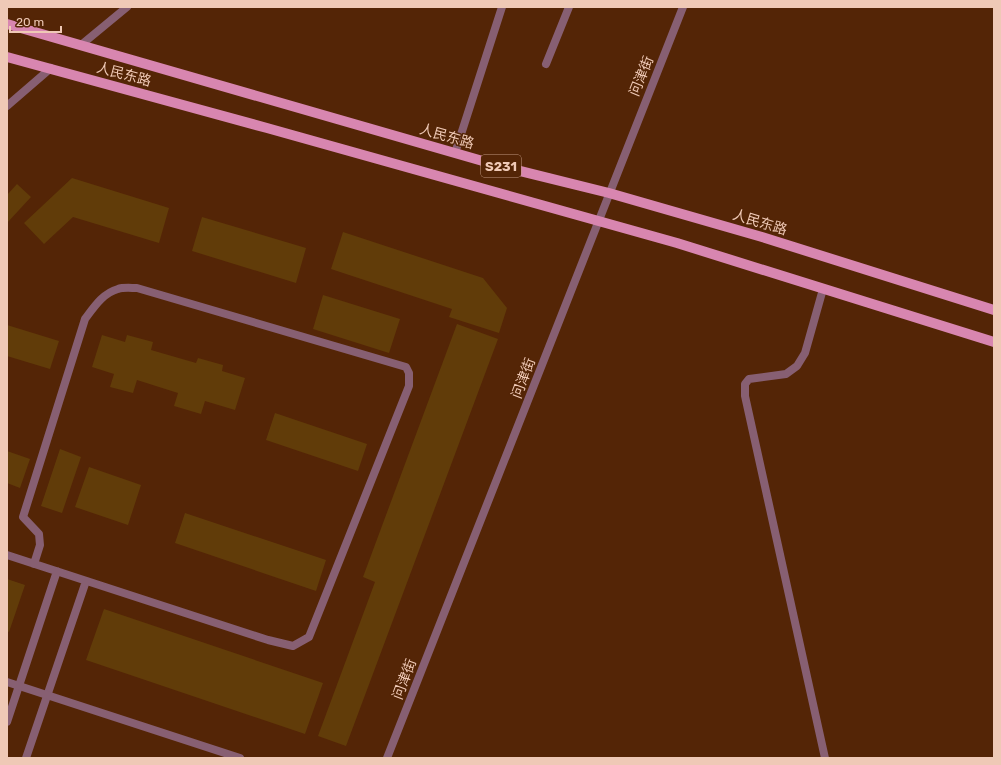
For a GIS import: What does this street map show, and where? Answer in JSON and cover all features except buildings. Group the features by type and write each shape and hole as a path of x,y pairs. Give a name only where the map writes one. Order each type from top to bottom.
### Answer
{"main road":[{"name":"人民东路","path":"7,24 500,166 609,193 762,237 994,310"},
{"name":"人民东路","path":"7,56 678,244 994,342"}],"street":[{"path":"81,45 128,7"},
{"path":"455,153 502,7"},
{"path":"546,64 569,7"},
{"name":"问津街","path":"387,758 683,7"},
{"path":"7,106 51,68"},
{"path":"7,555 56,572 268,640 293,646 309,637 409,386 409,373 406,366 137,288 119,288 108,292 85,318 23,517 39,534 40,545 34,564"},
{"path":"823,289 804,353 797,366 786,374 748,379 744,384 745,396 825,758"},
{"path":"7,722 56,572"},
{"path":"26,758 86,581"},
{"path":"7,682 240,758"}]}
